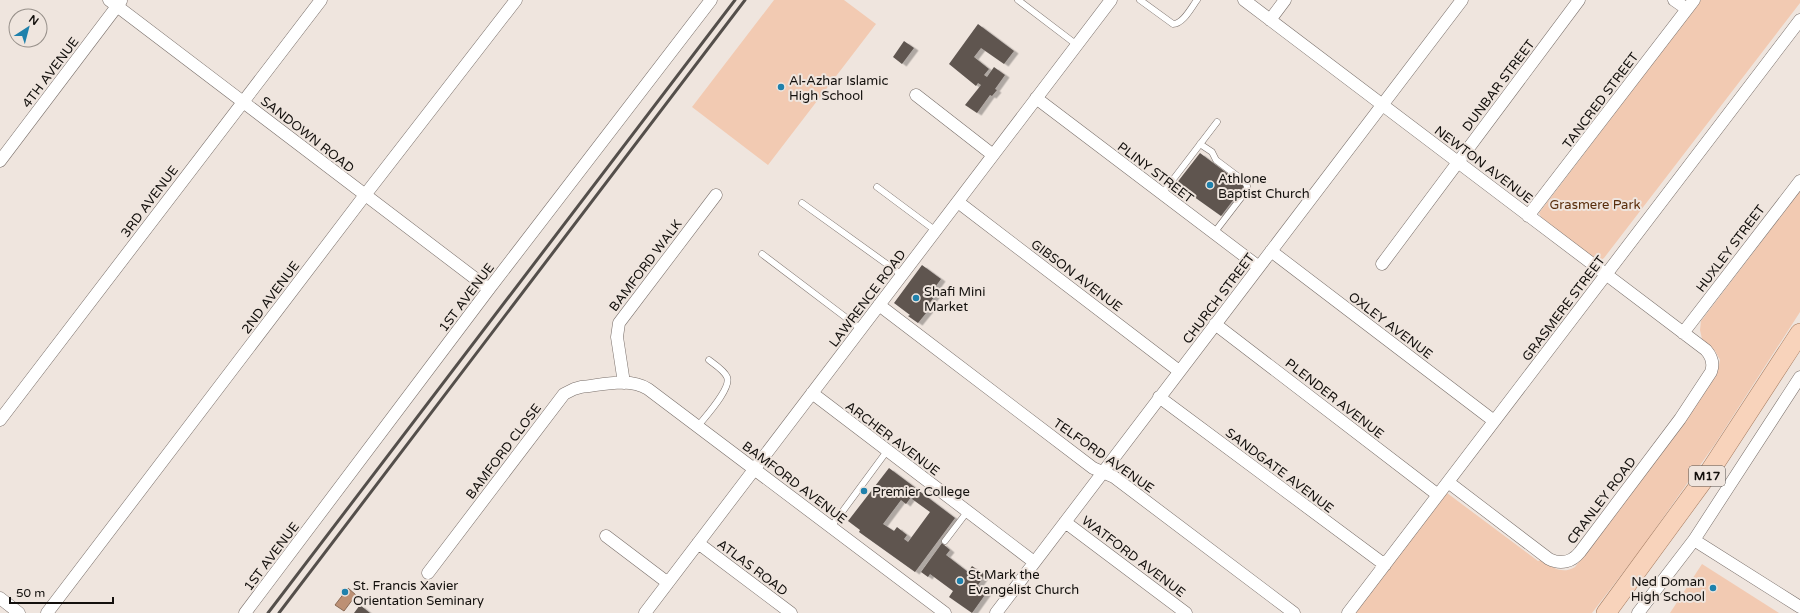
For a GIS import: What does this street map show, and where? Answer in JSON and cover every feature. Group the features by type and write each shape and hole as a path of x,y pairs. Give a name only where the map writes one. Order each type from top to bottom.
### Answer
{"main road":[{"name":"M17","path":"1606,613 1710,472 1800,332"}],"street":[{"name":"3RD AVENUE","path":"0,420 321,0"},
{"name":"2ND AVENUE","path":"47,613 365,195 516,0"},
{"name":"1ST AVENUE","path":"245,613 489,290 711,0"},
{"name":"LAWRENCE ROAD","path":"645,613 1111,0"},
{"name":"NEWTON AVENUE","path":"1244,0 1683,333 1709,354 1713,362 1711,372"},
{"path":"1270,20 1285,0"},
{"name":"CHURCH STREET","path":"996,613 1462,0"},
{"name":"DUNBAR STREET","path":"1382,264 1579,0"},
{"path":"1674,0 1690,5"},
{"name":"SANDOWN ROAD","path":"116,2 489,290"},
{"name":"4TH AVENUE","path":"0,161 116,2"},
{"name":"TANCRED STREET","path":"1528,216 1690,5"},
{"name":"GRASMERE STREET","path":"1348,613 1800,20"},
{"path":"916,95 993,155"},
{"name":"PLINY STREET","path":"1036,98 1259,267"},
{"name":"HUXLEY STREET","path":"1683,333 1800,181"},
{"name":"BAMFORD WALK","path":"624,383 617,336 619,323 716,194"},
{"name":"GIBSON AVENUE","path":"958,202 1179,371"},
{"name":"OXLEY AVENUE","path":"1271,251 1494,421"},
{"name":"TELFORD AVENUE","path":"879,305 1086,463 1114,477 1294,613"},
{"name":"PLENDER AVENUE","path":"1215,324 1438,496"},
{"name":"CRANLEY ROAD","path":"1448,482 1549,559 1557,562 1567,562 1580,552 1680,419 1711,372"},
{"path":"1640,612 1694,540 1800,377"},
{"name":"BAMFORD AVENUE","path":"624,383 636,383 644,386 945,613"},
{"name":"BAMFORD CLOSE","path":"428,573 564,394 581,387 624,383"},
{"name":"ARCHER AVENUE","path":"812,394 1034,562"},
{"name":"SANDGATE AVENUE","path":"1159,397 1385,565"},
{"name":"WATFORD AVENUE","path":"1065,522 1186,613"},
{"path":"606,536 668,583"},
{"path":"1694,540 1800,608"},
{"name":"ATLAS ROAD","path":"698,543 790,613"},
{"path":"0,598 19,613"}],"lane":[{"path":"1018,0 1077,45"},
{"path":"1140,0 1173,24 1176,24 1182,20 1197,0"},
{"path":"1162,194 1216,122"},
{"path":"1200,144 1212,152 1216,160 1247,186 1247,190 1214,233"},
{"path":"877,187 936,231"},
{"path":"802,202 902,275"},
{"path":"762,254 861,329"},
{"path":"698,426 721,397 727,387 728,381 726,375 709,360"},
{"path":"831,527 887,451"},
{"path":"945,541 967,512"}],"green space":[{"path":"774,0 844,0 876,24 768,165 692,107"},
{"name":"Grasmere Park","path":"1701,0 1800,0 1800,3 1604,258 1601,260 1596,260 1541,217 1539,213"},
{"path":"1800,191 1800,312 1715,444 1641,549 1592,613 1355,613 1447,493 1538,561 1541,560 1561,570 1575,567 1685,422 1717,374 1720,360 1715,351 1702,339 1700,330 1701,321"},
{"name":"Ned Doman High School","path":"1702,564 1779,613 1670,613"}],"shaded area":[{"path":"348,588 356,595 344,611 335,605"}],"building":[{"path":"978,24 1014,51 1004,64 981,48 974,57 989,69 984,75 987,77 994,67 1005,75 995,89 997,90 992,96 990,95 977,113 965,105 981,85 978,83 976,86 949,64"},
{"path":"904,41 914,48 902,64 893,57"},
{"name":"Athlone Baptist Church","path":"1200,153 1244,186 1221,216 1176,184"},
{"name":"Shafi Mini Market","path":"922,265 941,279 933,290 937,293 928,305 931,307 918,323 894,303"},
{"path":"889,468 917,489 906,504 901,500 883,524 894,531 897,527 907,535 904,539 908,542 930,512 912,499 918,490 955,518 915,572 859,532 860,530 848,521"},
{"name":"St Mark the Evangelist Church","path":"942,543 950,550 946,555 968,572 972,566 985,575 978,585 987,592 972,613 949,597 953,591 930,574 928,577 921,572"},
{"path":"360,605 370,613 354,613"}],"railway":[{"path":"268,613 735,0"},
{"path":"279,613 745,0"}],"place":[{"name":"Al-Azhar Islamic High School","path":"781,87"},
{"name":"Athlone Baptist Church","path":"1210,185"},
{"name":"Shafi Mini Market","path":"916,298"},
{"name":"Premier College","path":"864,491"},
{"name":"St Mark the Evangelist Church","path":"960,581"},
{"name":"Ned Doman High School","path":"1713,588"},
{"name":"St. Francis Xavier Orientation Seminary","path":"345,592"}]}
